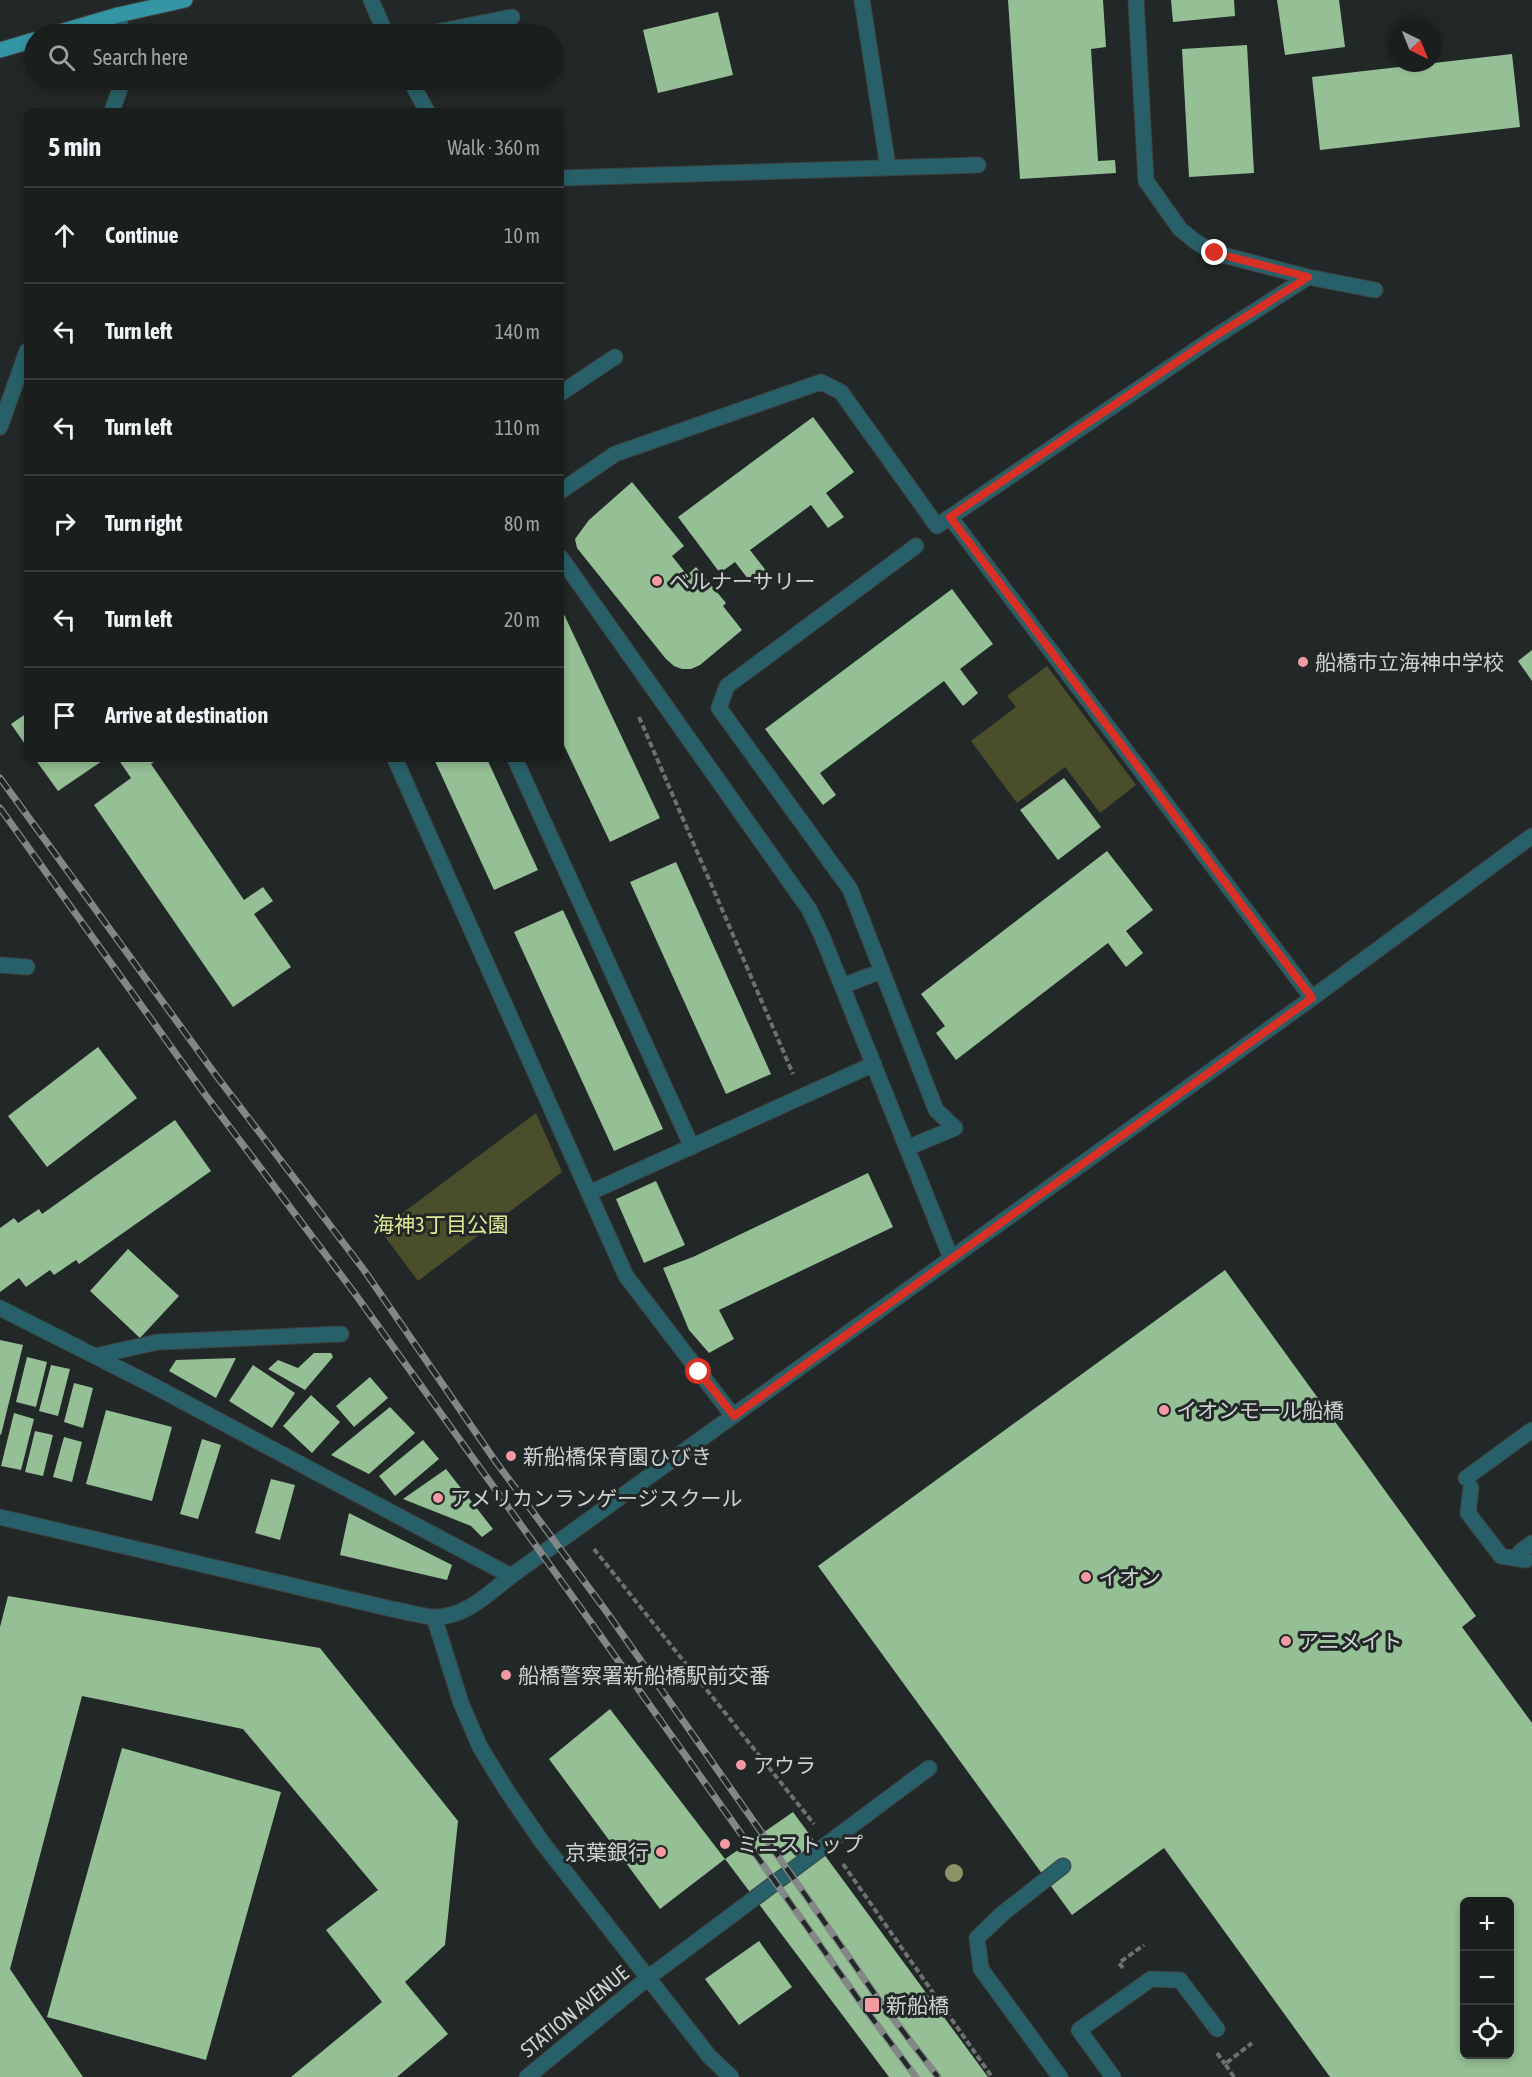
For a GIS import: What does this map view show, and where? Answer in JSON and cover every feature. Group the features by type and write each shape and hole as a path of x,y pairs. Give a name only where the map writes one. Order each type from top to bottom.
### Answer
{"main road":[{"path":"87,24 185,0"},
{"path":"0,50 24,43"}],"street":[{"path":"371,0 382,24"},
{"path":"861,0 888,167"},
{"path":"1136,0 1146,181 1180,229 1215,253 1308,277 1375,290"},
{"path":"118,15 120,24"},
{"path":"477,24 512,17"},
{"path":"113,108 119,90"},
{"path":"415,90 425,108"},
{"path":"564,178 978,165"},
{"path":"564,490 615,454 821,382 841,392 937,526 1209,340 1308,277"},
{"path":"564,391 615,357"},
{"path":"0,427 24,359"},
{"path":"950,517 1312,998"},
{"path":"907,1148 955,1128 936,1110 850,889 719,708 727,686 916,546"},
{"path":"564,562 809,909 822,936 951,1258"},
{"path":"396,762 626,1276 734,1416"},
{"path":"516,762 692,1147"},
{"path":"0,1517 396,1610 434,1617 459,1613 475,1604 510,1576 1312,998 1532,836"},
{"path":"0,965 27,967"},
{"path":"842,986 882,971"},
{"path":"589,1193 874,1064"},
{"path":"0,1308 152,1385 510,1576"},
{"path":"95,1356 158,1342 341,1334"},
{"path":"1526,1552 1501,1556 1468,1513 1468,1483 1532,1430"},
{"path":"434,1617 461,1703 480,1748 542,1842 709,2056 731,2077"},
{"name":"STATION AVENUE","path":"527,2077 649,1977 929,1768"},
{"path":"1060,2077 981,1968 977,1938 1002,1914 1063,1866"},
{"path":"1113,2077 1079,2030 1151,1980 1180,1980 1216,2029"}],"path":[{"path":"636,711 803,1096"},
{"path":"594,1549 828,1842 992,2077"},
{"path":"1234,2077 1225,2064 1252,2043"}],"green space":[{"path":"1047,666 1136,785 1100,813 1065,767 1017,803 971,741 1016,707 1007,696"},
{"name":"海神3丁目公園","path":"536,1113 562,1172 418,1281 380,1230"}],"building":[{"path":"1008,0 1103,0 1106,47 1091,49 1098,161 1115,160 1116,173 1020,179"},
{"path":"1171,0 1234,0 1235,16 1173,22"},
{"path":"1277,0 1339,0 1345,47 1285,55"},
{"path":"718,12 733,75 658,93 643,30"},
{"path":"1247,45 1254,173 1189,177 1182,49"},
{"path":"1512,54 1520,127 1320,150 1312,77 1388,68 1388,72 1442,72 1442,62"},
{"path":"813,417 854,472 826,493 844,517 828,528 811,505 750,550 767,572 752,584 735,562 720,573 678,517"},
{"name":"ベルナーサリー","path":"632,482 684,546 672,556 687,575 696,567 726,603 723,606 742,630 700,665 691,669 674,666 666,659 577,548 575,539 589,520"},
{"path":"952,589 993,644 960,669 978,693 963,706 944,681 820,773 836,795 823,805 765,729"},
{"path":"564,614 660,818 610,842 564,745"},
{"path":"1532,650 1532,681 1518,661"},
{"path":"24,715 24,743 11,724"},
{"path":"37,762 101,762 58,791"},
{"path":"120,762 154,762 151,764 244,900 263,887 273,901 254,914 291,967 233,1007 94,805 131,778"},
{"path":"435,762 488,762 538,870 494,890"},
{"path":"1064,778 1101,827 1058,860 1020,810"},
{"path":"1107,851 1153,910 1126,931 1143,953 1126,967 1108,943 956,1060 936,1033 945,1026 921,994"},
{"path":"676,862 771,1074 726,1094 630,882"},
{"path":"563,910 663,1129 614,1151 514,932"},
{"path":"98,1047 137,1098 47,1167 8,1116"},
{"path":"175,1120 211,1171 79,1264 76,1260 54,1275 50,1270 26,1287 19,1278 0,1292 0,1228 14,1218 18,1223 39,1209 42,1214"},
{"path":"868,1173 893,1227 719,1310 734,1339 709,1353 689,1330 663,1268 693,1257"},
{"path":"656,1181 685,1245 644,1263 616,1199"},
{"path":"128,1249 179,1296 140,1338 90,1291"},
{"path":"1225,1270 1476,1616 1462,1627 1532,1723 1532,2077 1330,2077 1164,1848 1072,1915 818,1566"},
{"path":"0,1340 23,1345 1,1435 0,1434"},
{"path":"314,1353 331,1353 333,1357 305,1390 268,1369 278,1360 298,1368"},
{"path":"27,1357 47,1362 36,1407 16,1402"},
{"path":"236,1358 216,1398 169,1371 176,1360"},
{"path":"51,1365 70,1369 58,1416 39,1411"},
{"path":"253,1365 295,1393 272,1428 229,1401"},
{"path":"370,1377 388,1398 354,1427 336,1406"},
{"path":"74,1383 93,1388 83,1428 64,1422"},
{"path":"311,1395 340,1422 312,1453 283,1426"},
{"path":"390,1407 415,1433 369,1474 331,1455"},
{"path":"106,1410 172,1427 152,1501 86,1484"},
{"path":"14,1413 34,1419 21,1470 1,1466"},
{"path":"35,1431 53,1435 43,1476 25,1472"},
{"path":"64,1437 82,1442 72,1482 53,1477"},
{"path":"202,1439 221,1445 198,1519 180,1514"},
{"path":"423,1440 439,1459 395,1496 379,1476"},
{"path":"446,1469 493,1529 482,1537 471,1526 403,1499"},
{"path":"271,1479 295,1485 280,1540 255,1533"},
{"path":"349,1513 452,1565 447,1580 340,1555"},
{"path":"8,1596 320,1648 458,1821 445,1945 405,1982 448,2034 397,2077 291,2077 382,2002 326,1930 378,1890 243,1729 82,1696 10,1969 83,2077 0,2077 0,1627"},
{"path":"610,1709 725,1859 660,1909 549,1759"},
{"path":"122,1748 281,1792 206,2060 47,2017"},
{"name":"新船橋","path":"793,1812 988,2077 889,2077 725,1859"},
{"path":"759,1941 792,1987 739,2025 705,1979"}],"railway":[{"path":"0,778 218,1078 364,1270 496,1462 606,1611 879,2000 938,2077"},
{"path":"0,808 204,1093 353,1291 916,2077"}],"place":[{"name":"ベルナーサリー","path":"657,581"},
{"name":"船橋市立海神中学校","path":"1303,662"},
{"name":"イオンモール船橋","path":"1164,1410"},
{"name":"新船橋保育園ひびき","path":"511,1456"},
{"name":"アメリカンランゲージスクール","path":"438,1498"},
{"name":"イオン","path":"1086,1577"},
{"name":"アニメイト","path":"1286,1641"},
{"name":"船橋警察署新船橋駅前交番","path":"506,1675"},
{"name":"アウラ","path":"741,1765"},
{"name":"ミニストップ","path":"725,1844"},
{"name":"京葉銀行","path":"661,1852"},
{"name":"新船橋","path":"872,2005"}],"route":[{"path":"699,1372 734,1416 1312,998 950,517 1209,340 1308,277 1215,253"}]}
